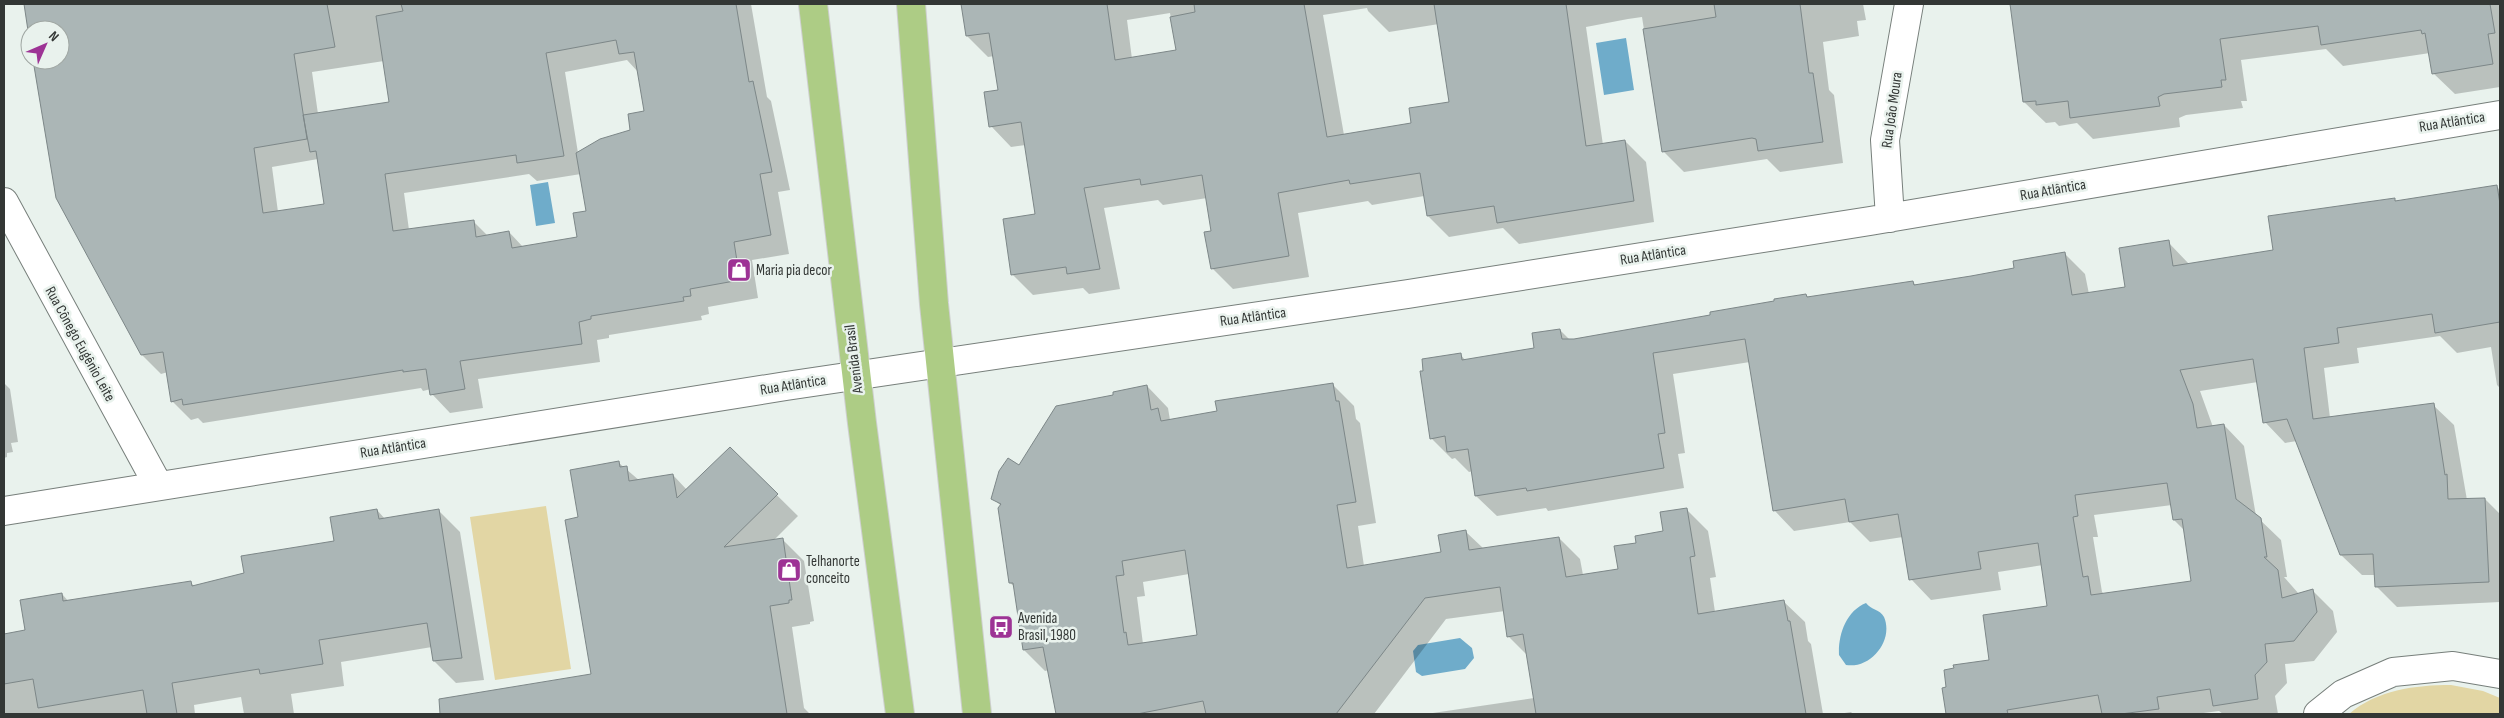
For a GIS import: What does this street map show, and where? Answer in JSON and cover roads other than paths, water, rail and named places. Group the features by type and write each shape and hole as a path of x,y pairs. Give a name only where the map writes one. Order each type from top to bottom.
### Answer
{"main road":[{"name":"Avenida Brasil","path":"813,4 856,376 900,714"},
{"path":"911,4 934,304 977,714"}],"street":[{"name":"Rua João Moura","path":"1890,218 1885,140 1909,4"},
{"name":"Rua Atlântica","path":"4,511 941,362 1418,292 1890,218 2500,114"},
{"name":"Rua Cônego Eugênio Leite","path":"4,202 158,485"},
{"path":"2318,714 2343,694 2393,672 2453,666 2500,674"}],"water":[{"path":"1626,38 1634,90 1604,95 1596,43"},
{"path":"548,182 555,223 536,226 530,185"},
{"path":"1866,603 1884,617 1886,635 1883,643 1872,658 1855,665 1846,665 1839,655 1842,632 1848,618"},
{"path":"1460,638 1472,648 1474,658 1465,669 1422,676 1416,672 1413,651 1418,645"}],"place":[{"name":"Maria pia decor","path":"739,270"},
{"name":"Telhanorte conceito","path":"789,570"},
{"name":"Avenida Brasil, 1980","path":"1001,627"}]}
